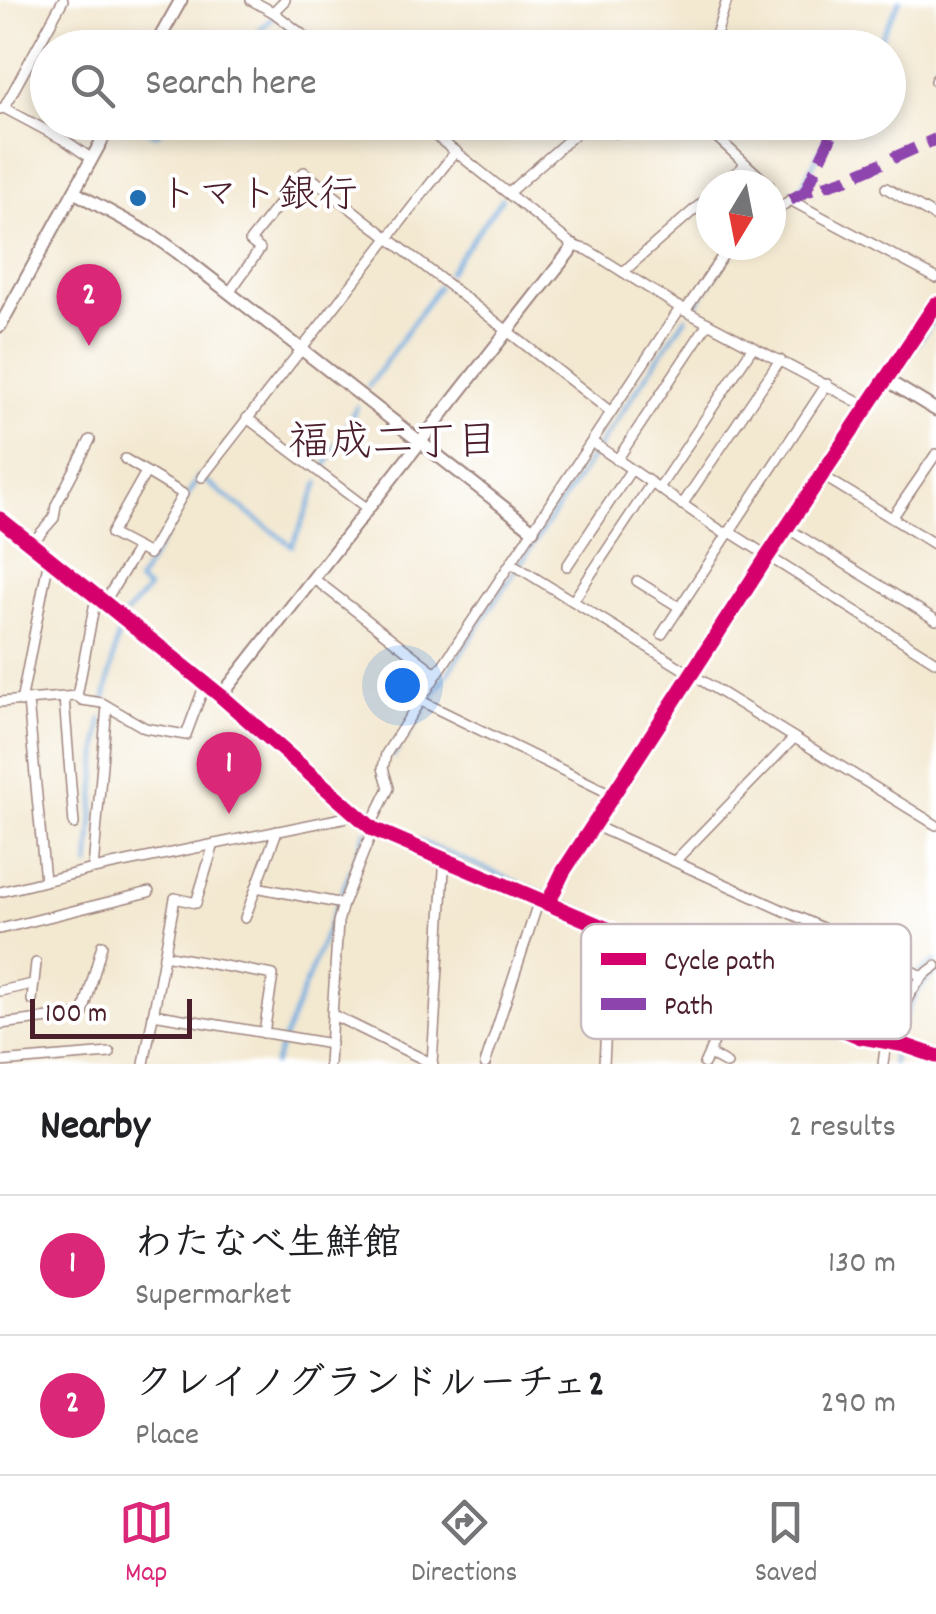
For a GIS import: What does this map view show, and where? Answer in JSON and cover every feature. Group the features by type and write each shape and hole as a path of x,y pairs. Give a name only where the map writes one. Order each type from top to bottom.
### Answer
{"street":[{"path":"47,30 64,0"},
{"path":"164,30 181,0"},
{"path":"251,0 296,30"},
{"path":"273,12 285,0"},
{"path":"718,30 728,0"},
{"path":"30,60 2,109 30,123"},
{"path":"64,140 92,160"},
{"path":"0,326 103,140"},
{"path":"442,140 574,246 588,250 683,309 867,407"},
{"path":"508,193 569,140"},
{"path":"720,140 753,170"},
{"path":"202,476 456,151"},
{"path":"739,170 746,164"},
{"path":"229,293 260,249 250,241 304,172 611,412"},
{"path":"886,188 936,216"},
{"path":"74,192 156,237 532,530"},
{"path":"788,202 936,278"},
{"path":"623,272 696,207"},
{"path":"221,696 574,246"},
{"path":"330,1064 339,903 389,788 383,768 386,754 426,703 437,674 516,566 532,530 596,446 611,412 719,260"},
{"path":"0,296 10,308"},
{"path":"486,1064 548,899 563,872 936,304"},
{"path":"617,460 708,323"},
{"path":"573,601 753,347"},
{"path":"682,505 780,360"},
{"path":"885,379 936,410"},
{"path":"662,634 827,384"},
{"path":"247,418 368,509"},
{"path":"31,544 54,518 56,505 90,440"},
{"path":"596,446 682,505 935,660"},
{"path":"892,518 936,454"},
{"path":"125,460 146,472 183,494 149,554 111,534 146,472"},
{"path":"567,566 631,470"},
{"path":"823,476 936,544"},
{"path":"1,520 221,696 372,828 548,899 599,924"},
{"path":"0,534 1,520"},
{"path":"788,528 936,620"},
{"path":"76,696 100,600 138,548"},
{"path":"46,881 24,701 49,558"},
{"path":"516,566 936,825"},
{"path":"313,578 437,674"},
{"path":"638,581 679,608"},
{"path":"0,702 76,696 102,703 144,728 186,735 205,684"},
{"path":"64,698 74,824"},
{"path":"426,703 612,795"},
{"path":"93,869 107,706"},
{"path":"675,861 794,738"},
{"path":"0,892 357,814"},
{"path":"594,825 814,924"},
{"path":"244,918 277,831"},
{"path":"144,1064 175,898 196,903 214,844"},
{"path":"333,1015 432,1064 447,860"},
{"path":"256,888 339,903"},
{"path":"0,929 149,892"},
{"path":"0,1024 83,1014 102,945"},
{"path":"164,956 273,975 264,1032"},
{"path":"32,1000 36,963"},
{"path":"911,991 919,974 936,966"},
{"path":"911,970 919,974"},
{"path":"0,991 34,984"},
{"path":"153,1014 331,1044"},
{"path":"604,1064 605,1039"},
{"path":"872,1039 904,1044 936,1056"},
{"path":"883,1064 889,1039"},
{"path":"0,1062 110,1054"},
{"path":"706,1059 727,1064"}],"waterway":[{"path":"723,30 733,0"},
{"path":"884,30 900,0"},
{"path":"260,30 272,18"},
{"path":"799,191 826,140"},
{"path":"448,273 502,198"},
{"path":"693,309 725,260"},
{"path":"368,387 438,287"},
{"path":"903,364 936,316"},
{"path":"405,739 686,317"},
{"path":"326,465 357,406"},
{"path":"126,614 148,589 138,582 199,476 292,546 319,482"},
{"path":"105,699 119,630"},
{"path":"89,866 101,719"},
{"path":"393,756 398,749"},
{"path":"379,824 612,924"},
{"path":"274,1064 366,831"},
{"path":"911,979 936,961"},
{"path":"911,1004 936,972"},
{"path":"893,1052 893,1064"}],"marked path":[{"path":"790,200 936,139"},
{"path":"805,192 830,140"}],"cycle path":[{"path":"548,903 563,872 767,557 936,304"},
{"path":"0,519 221,696 373,829 596,924"},
{"path":"872,1039 936,1056"}],"place":[{"name":"トマト銀行","path":"138,198"},
{"name":"クレイノグランドルーチェ2","path":"89,346"},
{"name":"わたなべ生鮮館","path":"229,814"}],"district":[{"name":"福成二丁目","path":"393,446"}]}
